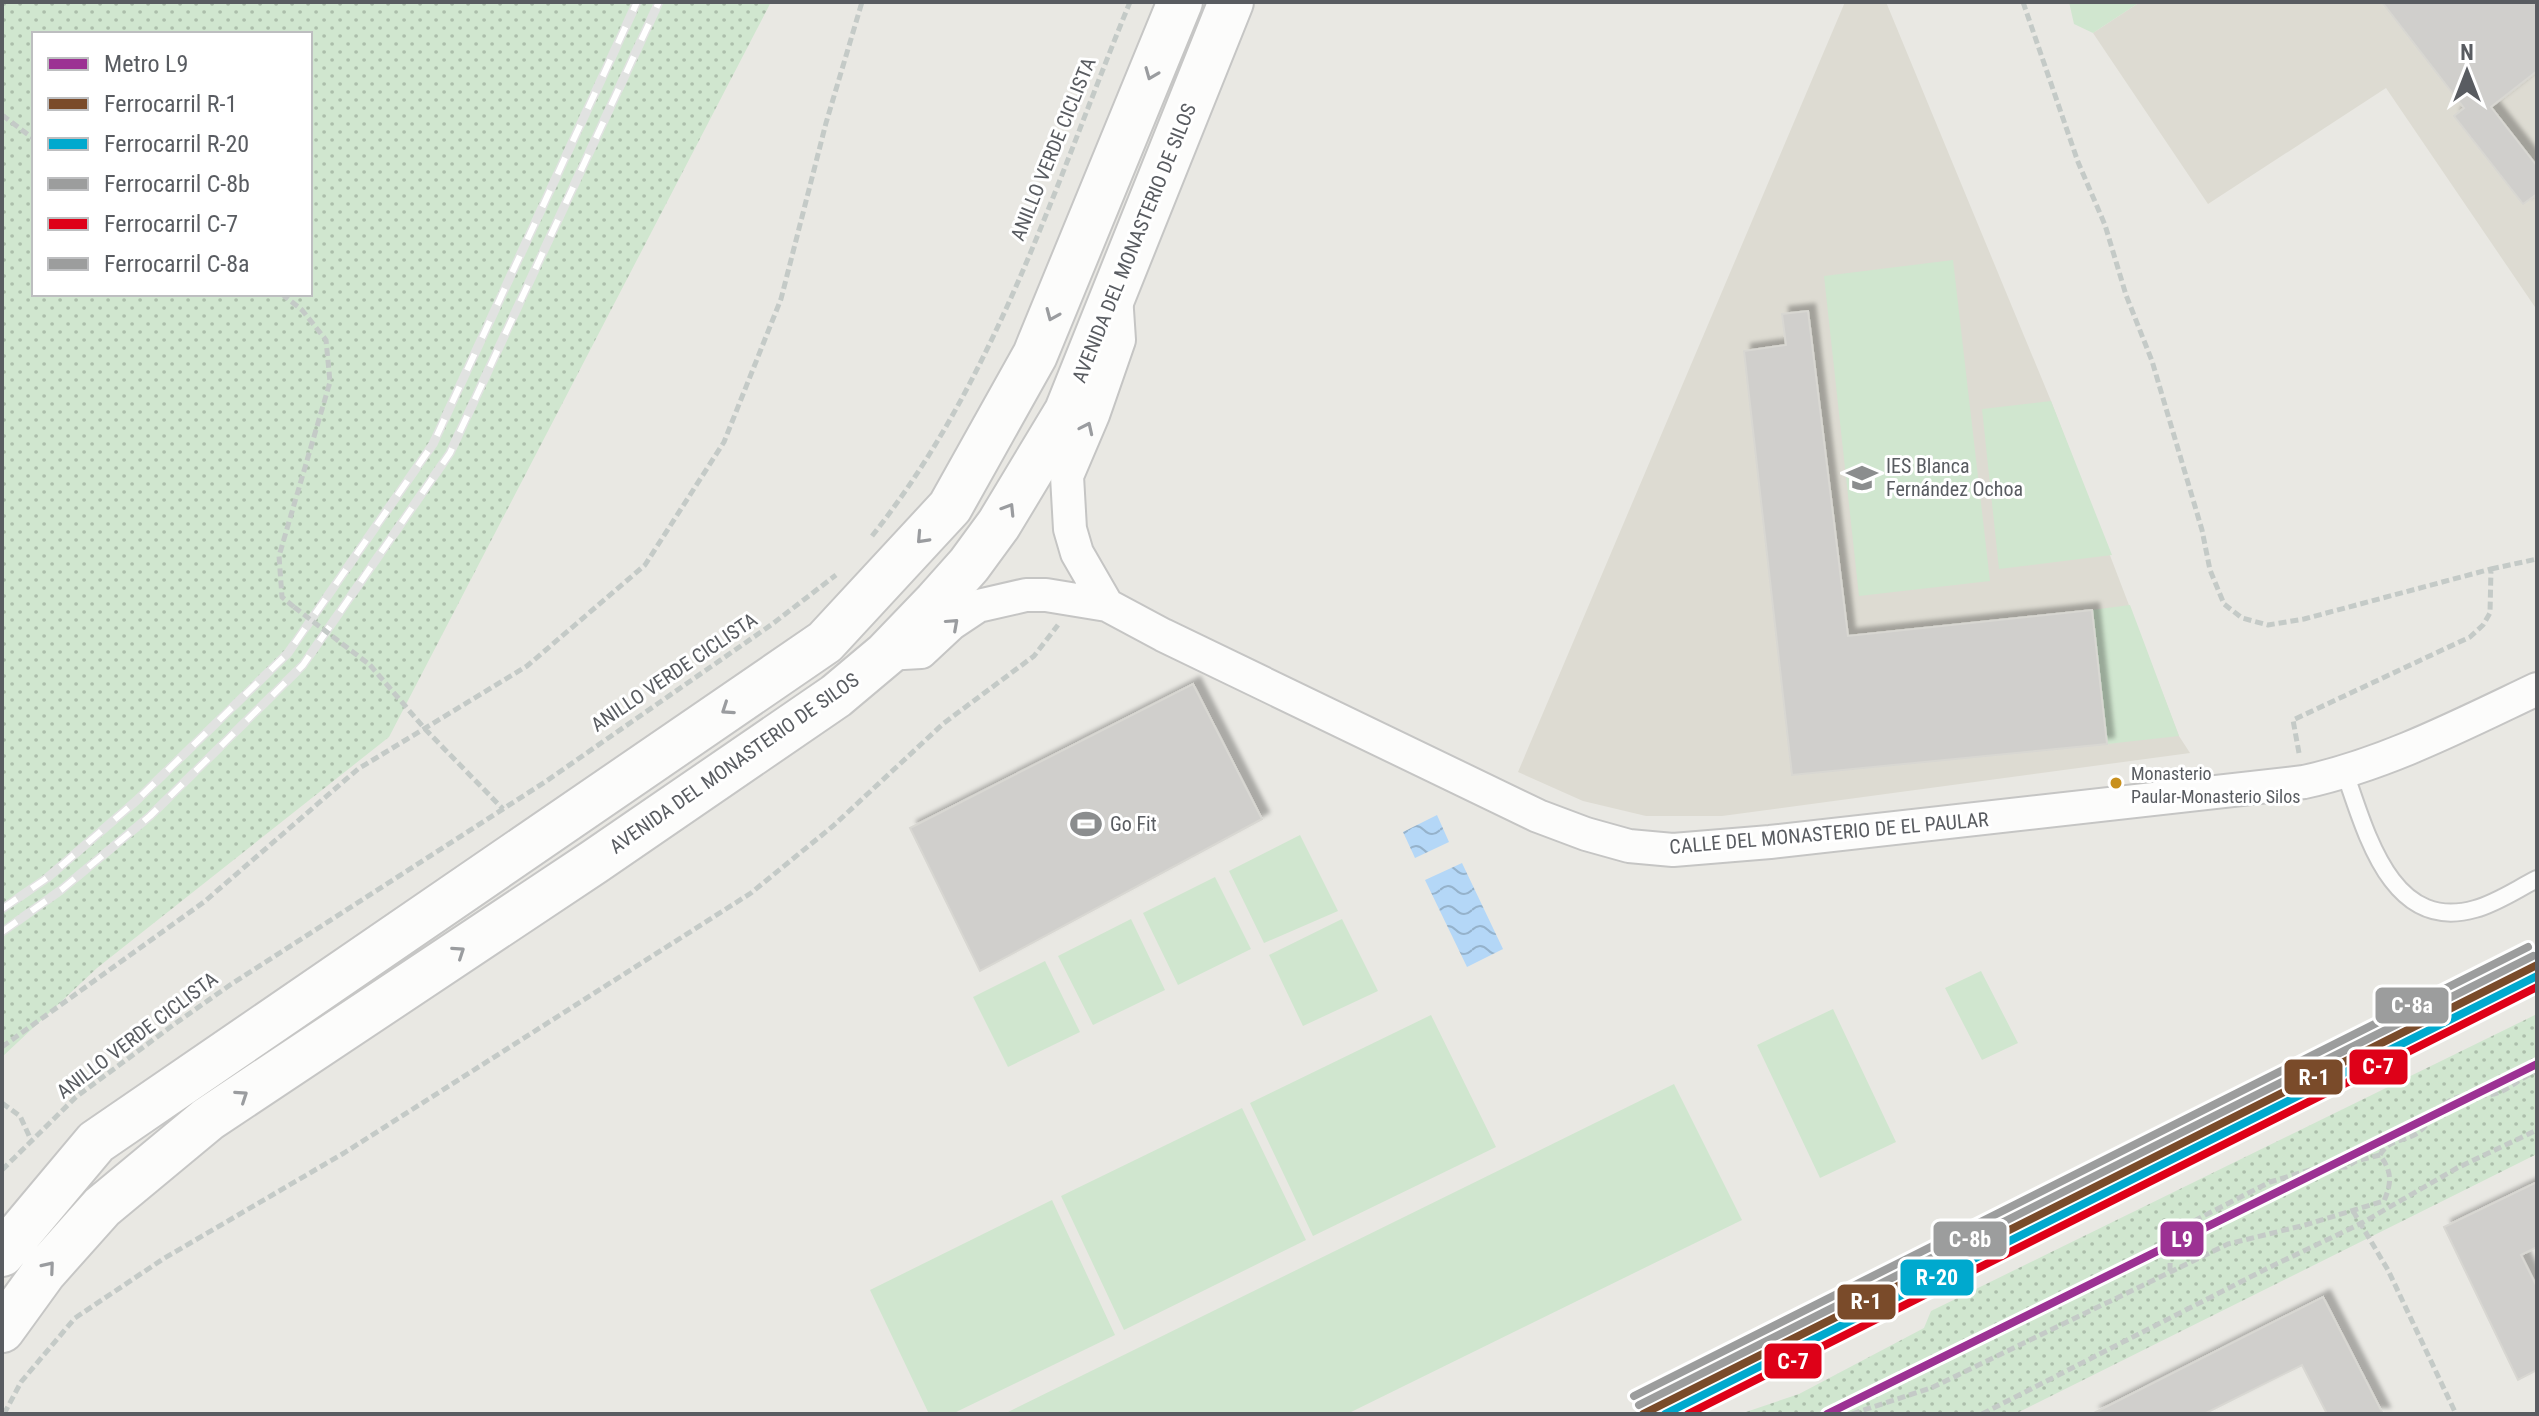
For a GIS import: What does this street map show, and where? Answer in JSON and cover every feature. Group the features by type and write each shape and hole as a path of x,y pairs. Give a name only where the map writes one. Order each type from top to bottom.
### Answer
{"street":[{"path":"2,1254 96,1142 825,642 950,507 1035,355 1180,2"},
{"name":"AVENIDA DEL MONASTERIO DE SILOS","path":"2,1330 44,1272 102,1207 208,1119 823,705 886,654 969,565 1015,500 1067,411 1231,2"},
{"path":"1107,605 1077,553 1070,529 1067,476 1093,415 1119,340 1116,292"},
{"name":"CALLE DEL MONASTERIO DE EL PAULAR","path":"886,654 921,652 965,613 994,600 1046,595 1107,605 1538,816 1629,846 1673,850 1757,844 2304,782 2345,773 2426,741 2537,689"}],"lane":[{"path":"2345,773 2381,865 2393,884 2412,901 2433,910 2459,912 2485,905 2537,879"}],"path":[{"path":"2,1047 204,902 358,769 527,666 645,565 724,442 781,299 826,123 862,2"},
{"name":"ANILLO VERDE CICLISTA","path":"868,542 914,481 967,391 1040,226 1130,2"},
{"path":"2023,2 2152,361 2202,530 2210,570 2224,604 2242,618 2268,625 2304,619 2537,559"},
{"path":"2,115 32,138"},
{"path":"284,296 302,310 326,340 330,382 279,556 282,597 370,665 425,729 503,809"},
{"name":"ANILLO VERDE CICLISTA","path":"2,1170 76,1097 110,1070 230,985 503,809 771,625 844,569"},
{"path":"2299,753 2293,720 2396,670 2433,656 2470,637 2483,625 2490,613 2491,569"},
{"path":"4,1414 21,1382 75,1318 163,1259 344,1153 751,893 833,826 944,723 1034,656 1059,623"},
{"path":"2170,1272 2170,1251 2184,1226 2270,1182 2316,1168 2346,1167 2380,1155 2390,1142 2418,1133 2448,1101 2462,1095 2480,1097 2494,1094 2537,1072"},
{"path":"2,1103 20,1116 31,1140"},
{"path":"1982,1414 2360,1224 2457,1168 2537,1130"},
{"path":"1852,1414 1931,1388 2228,1244 2384,1201 2390,1188 2390,1170 2380,1155"},
{"path":"2353,1211 2388,1270 2456,1414"}],"shaded area":[{"name":"IES Blanca Fernández Ochoa","path":"1845,2 1886,2 2051,401 2179,736 2190,753 1722,816 1646,816 1583,801 1518,772"},
{"path":"2140,2 2537,2 2537,310 2386,88 2208,204 2093,33"}],"green space":[{"path":"2,2 771,2 389,737 97,968 2,1057"},
{"path":"2069,2 2140,2 2093,33 2074,24"},
{"path":"1953,260 1990,581 1859,596 1824,276"},
{"path":"2051,401 2112,555 1999,569 1982,409"},
{"path":"2130,605 2179,736 2107,744 2092,610"},
{"path":"1300,835 1338,911 1264,943 1229,871"},
{"path":"1215,877 1251,949 1178,985 1143,913"},
{"path":"1131,919 1165,990 1093,1025 1058,956"},
{"path":"1342,919 1378,991 1303,1026 1269,955"},
{"path":"1045,961 1080,1032 1008,1067 973,997"},
{"path":"1981,971 2018,1043 1982,1060 1945,988"},
{"path":"1833,1009 1896,1142 1820,1178 1757,1045"},
{"path":"2537,1014 2537,1154 2015,1414 1740,1414 1799,1394 1924,1328 1931,1311"},
{"path":"1431,1015 1496,1147 1313,1236 1250,1103"},
{"path":"1674,1084 1742,1220 1347,1414 1004,1414"},
{"path":"1242,1108 1306,1240 1124,1330 1061,1196"},
{"path":"1052,1200 1115,1335 952,1414 929,1414 870,1290"}],"water":[{"path":"1437,815 1449,842 1415,858 1403,832"},
{"path":"1462,863 1503,949 1467,967 1425,880"}],"building":[{"path":"2382,2 2537,2 2537,71 2491,107 2537,166 2537,194 2523,204 2454,116 2464,108"},
{"path":"1808,311 1848,636 2092,610 2107,744 1792,775 1744,351 1786,345 1782,314"},
{"name":"Go Fit","path":"1193,684 1262,819 980,971 910,828"},
{"path":"2537,1182 2537,1247 2521,1255 2537,1287 2537,1370 2518,1380 2444,1227"},
{"path":"2323,1297 2383,1414 2327,1414 2302,1365 2204,1414 2092,1414"}],"railway":[{"path":"2,909 47,878 136,801 288,653 433,444 637,2"},
{"path":"2,932 61,890 150,816 303,665 450,453 659,2"}],"metro line":[{"name":"L9","path":"1827,1414 2537,1064"}],"rail line":[{"name":"C-8a","path":"1634,1396 2528,947"},
{"name":"C-8b","path":"1639,1405 2533,956"},
{"name":"R-1","path":"1643,1414 2537,965"},
{"name":"R-20","path":"1665,1414 2537,976"},
{"name":"C-7","path":"1688,1414 2537,987"}],"place":[{"name":"IES Blanca Fernández Ochoa","path":"1862,478"},
{"name":"Monasterio Paular-Monasterio Silos","path":"2116,783"},
{"name":"Go Fit","path":"1086,824"}]}
